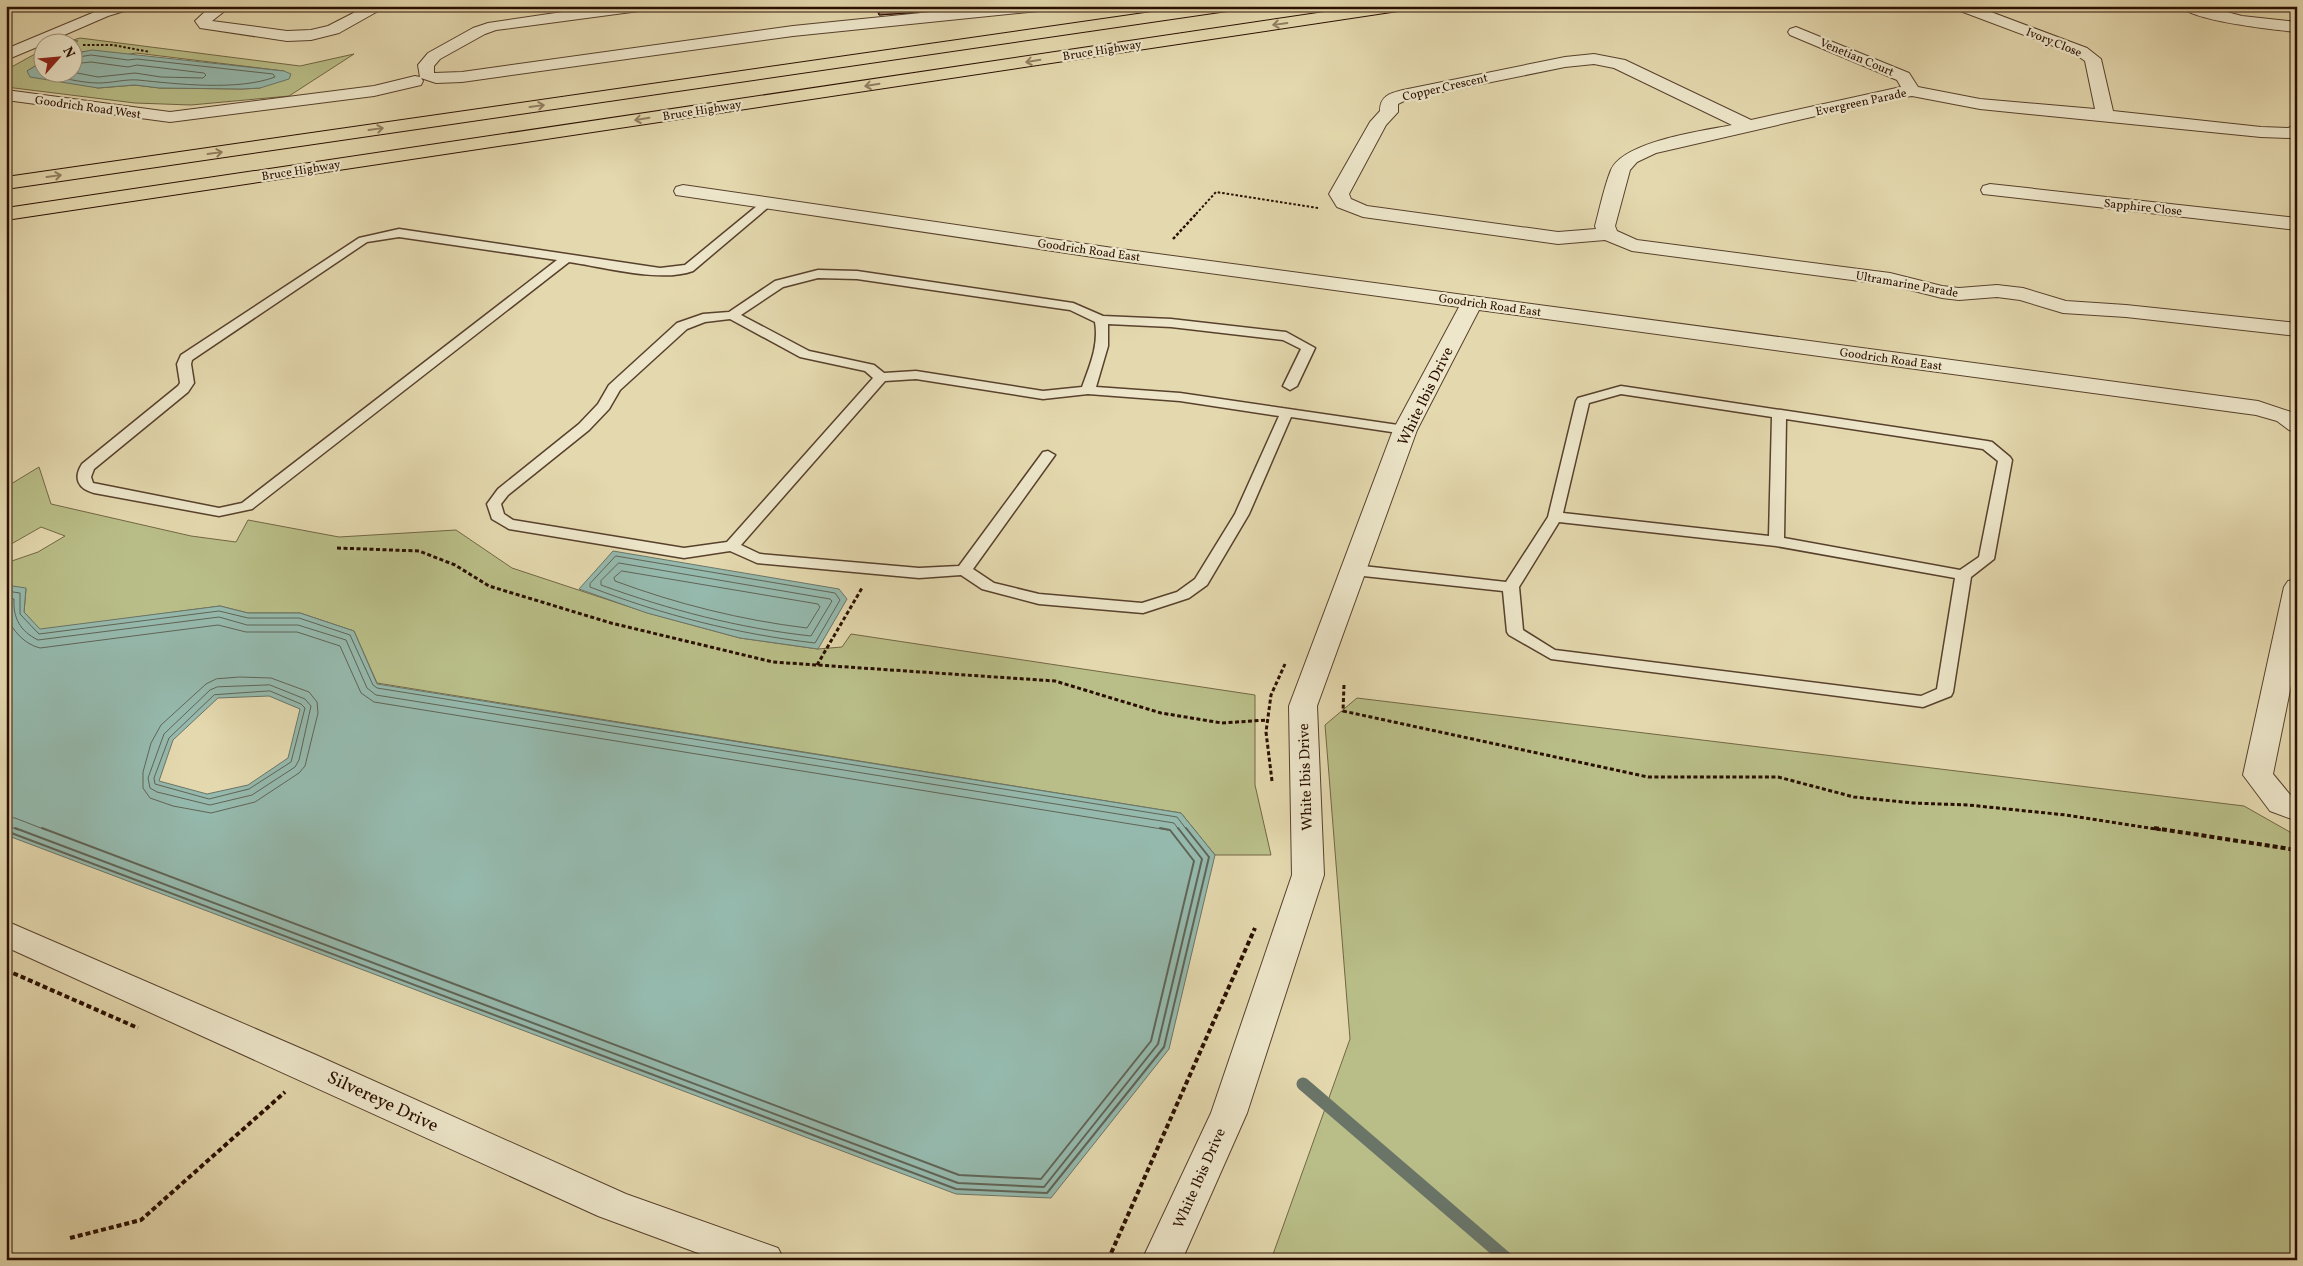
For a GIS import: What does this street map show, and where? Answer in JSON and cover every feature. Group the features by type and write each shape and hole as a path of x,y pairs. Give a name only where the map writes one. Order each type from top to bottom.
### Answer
{"highway":[{"name":"Bruce Highway","path":"6,183 1227,6"},
{"name":"Bruce Highway","path":"6,214 1398,6"}],"street":[{"path":"6,8 11,6"},
{"path":"7,55 106,10 126,6"},
{"path":"223,6 206,16 203,21 206,24 296,36 322,34 379,6"},
{"path":"426,78 426,65 434,56 479,31 516,15 639,6"},
{"name":"Goodrich Road West","path":"6,95 170,117 374,90 426,78 471,76 793,31 1038,6"},
{"name":"Ivory Close","path":"1960,6 2081,51 2093,59 2105,116"},
{"path":"2188,6 2216,16 2248,23 2297,27"},
{"name":"Venetian Court","path":"1796,32 1903,76 1912,91"},
{"name":"Copper Crescent","path":"1608,234 1558,238 1363,210 1344,203 1339,194 1378,122 1389,112 1389,102 1402,95 1565,62 1594,59 1618,64 1749,126"},
{"name":"Evergreen Parade","path":"1608,234 1605,226 1621,169 1631,158 1650,149 1890,94 1912,91 1980,104 2261,132 2294,133"},
{"name":"Sapphire Close","path":"1990,190 2297,224"},
{"name":"Goodrich Road East","path":"683,191 1113,254 2258,408 2293,418"},
{"name":"Ultramarine Parade","path":"1608,234 1632,245 1890,279 1942,292 1959,294 1997,291 2023,294 2063,306 2090,310 2126,310 2297,330"},
{"name":"White Ibis Drive","path":"1162,1260 1229,1112 1308,874 1303,706 1406,430 1472,302"},
{"path":"2297,587 2258,775 2280,804 2297,811"},
{"name":"Silvereye Drive","path":"6,933 303,1065 612,1206 764,1260"}],"lane":[{"path":"567,258 248,506 219,512 94,489 86,485 84,477 88,468 183,389 187,383 184,364 186,358 363,240 399,233 567,258 660,272 682,271 689,268 767,203"},
{"path":"1287,412 1242,514 1201,582 1183,595 1143,608 1049,600 988,586 964,570 919,573 874,567 757,558 732,546 684,554 509,524 497,516 494,504 504,492 584,427 604,406 614,388 682,326 703,318 732,315 779,284 818,274 857,275 1073,307 1101,320 1171,323 1286,336 1308,348 1290,386"},
{"path":"732,315 805,354 869,368 881,377 916,375 1043,395 1088,390 1180,397 1406,430"},
{"path":"1088,390 1101,352 1104,329 1101,320"},
{"path":"732,546 881,377"},
{"path":"1621,390 1987,444 2005,460 1986,559 1964,575 1945,692 1923,702 1551,654 1515,632 1511,587 1555,517 1583,400 1621,390"},
{"path":"1776,541 1779,414"},
{"path":"964,570 1048,455"},
{"path":"1555,517 1776,541 1964,575"},
{"path":"1354,570 1511,587"}],"path":[{"path":"82,45 113,45 150,52"},
{"path":"337,548 419,551 455,565 489,586 611,623 773,662 1055,682 1161,712 1222,723 1268,720"},
{"path":"817,665 874,567"},
{"path":"1273,791 1266,732 1271,695 1287,660"},
{"path":"1318,664 1344,667 1343,711 1648,777 1778,777 1854,797 1913,803 1968,804 2066,815 2297,850"},
{"path":"1108,1260 1256,925"},
{"path":"70,1238 142,1220 285,1092"}],"green space":[{"path":"82,38 300,66 354,54 289,96 191,105 135,103 6,87 6,70 32,56 32,68 27,71 32,72 32,82 73,82 98,88 135,85 160,88 260,88 284,71 136,53 120,55 82,52"},
{"path":"39,467 51,504 191,536 236,542 248,520 339,537 456,530 512,568 648,613 740,638 818,649 842,647 851,634 1255,695 1255,785 1271,855 1215,855 1181,813 377,683 354,631 300,613 248,613 220,606 40,630 24,612 26,589 6,585 6,563 38,552 65,536 41,527 6,547 6,487"},
{"path":"1357,698 2244,806 2297,836 2297,1260 1271,1260 1350,1039 1325,725"}],"water":[{"path":"92,50 284,71 291,74 289,79 260,88 242,89 159,88 135,85 98,88 61,82 82,82 82,52"},
{"path":"32,68 32,77 30,77 27,71"},
{"path":"613,551 839,589 847,599 818,649 740,638 647,613 579,589"},
{"path":"6,585 26,588 24,612 40,629 220,606 248,613 300,613 354,631 377,684 1181,813 1215,855 1169,1049 1051,1198 956,1194 6,835","holes":["269,696 300,709 288,758 248,785 207,794 159,781 173,740 218,698"]}],"waterway":[{"path":"1303,1084 1508,1260"}]}
